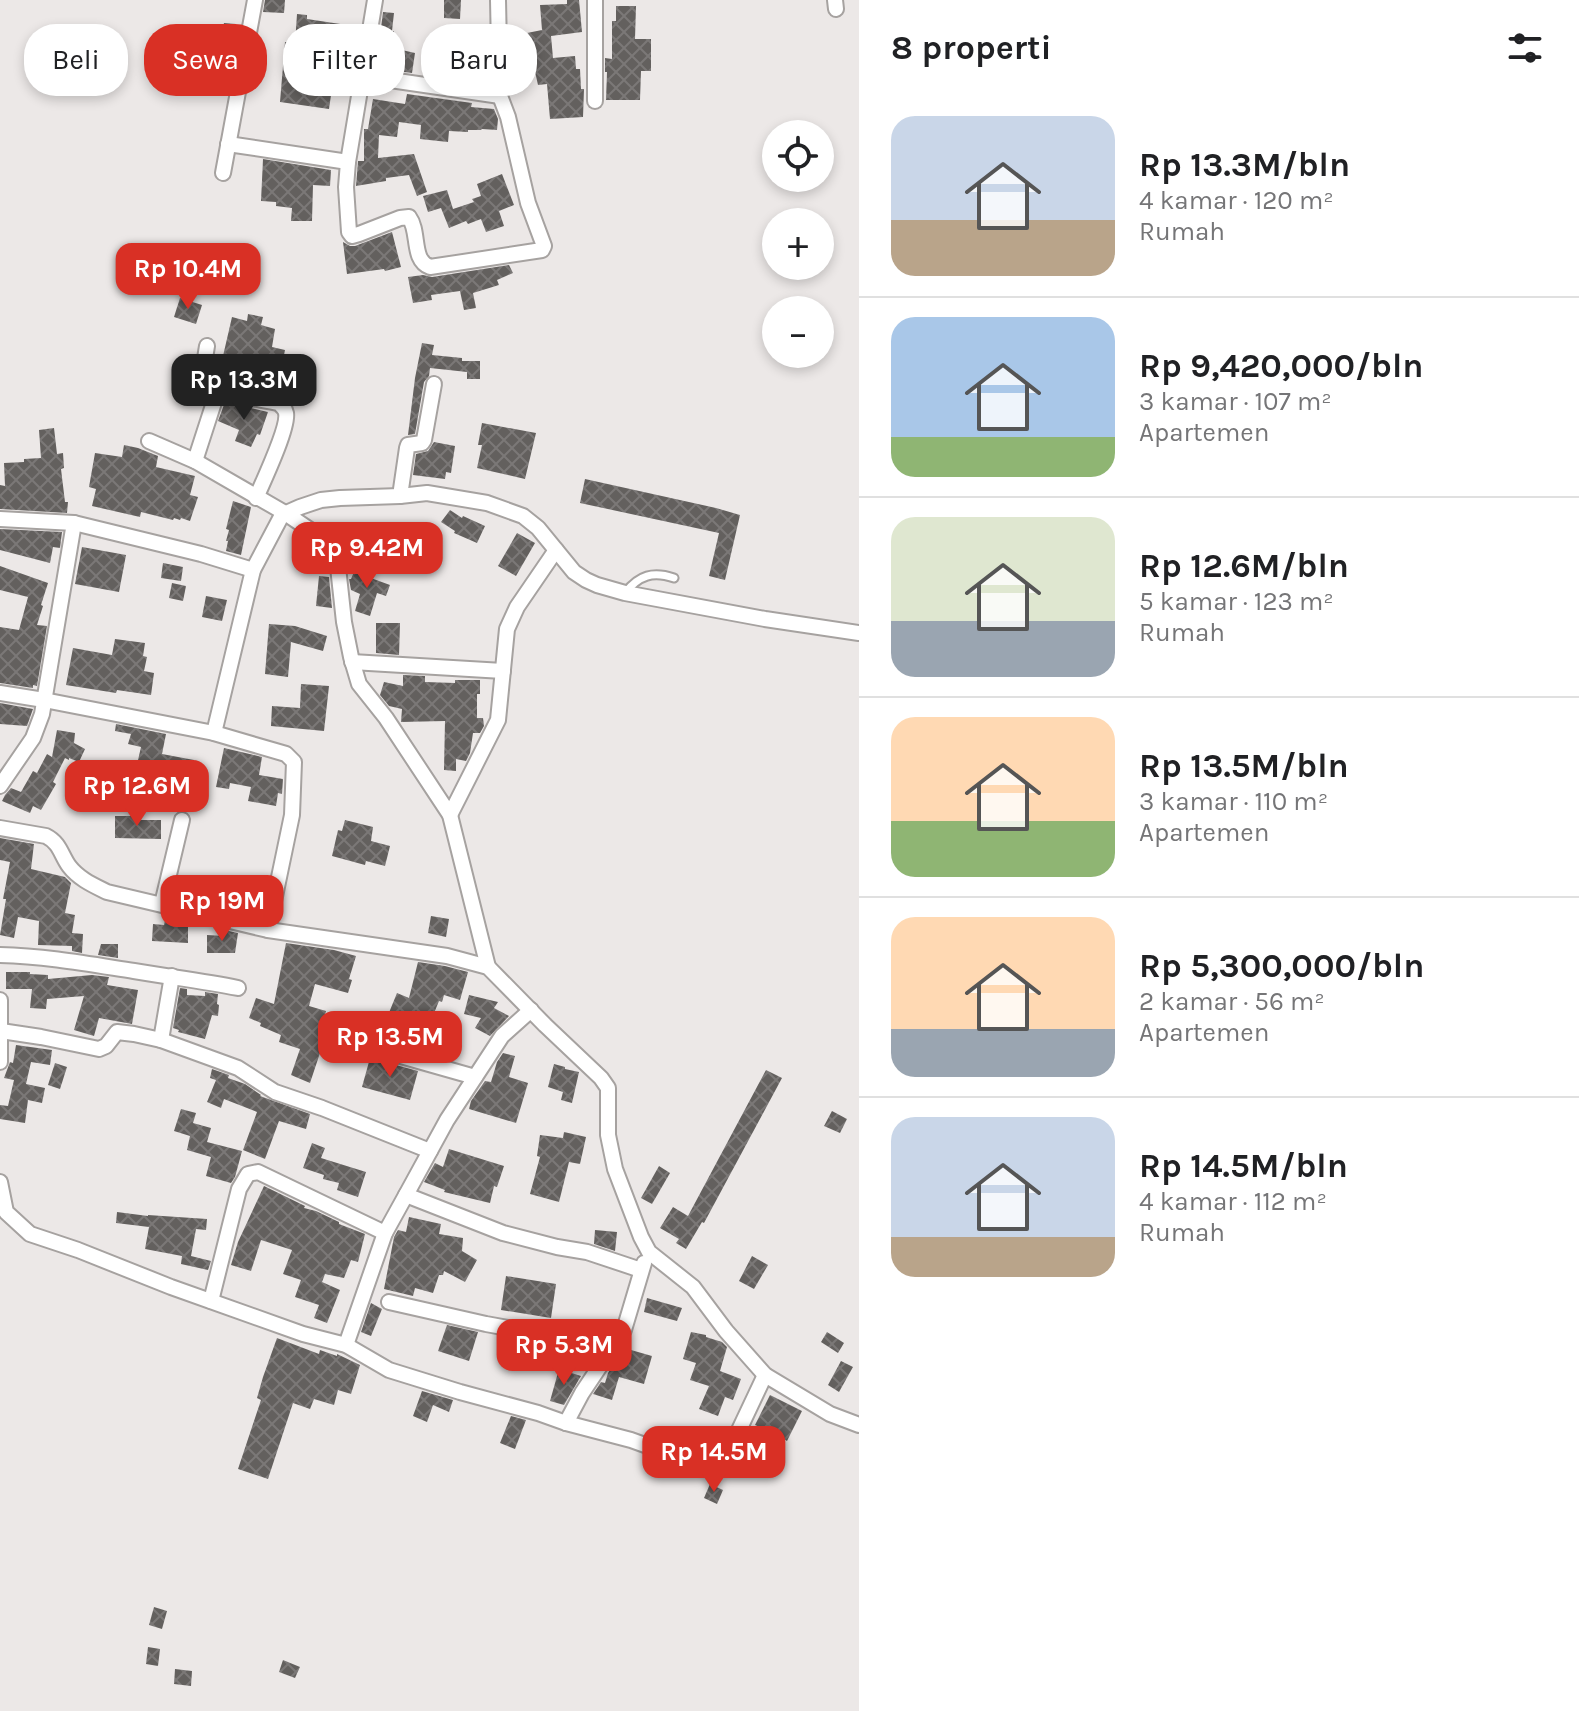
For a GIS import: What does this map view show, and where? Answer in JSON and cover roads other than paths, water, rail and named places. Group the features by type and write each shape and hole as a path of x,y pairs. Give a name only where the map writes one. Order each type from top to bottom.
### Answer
{"street":[{"path":"223,173 255,0"},
{"path":"370,24 375,0"},
{"path":"498,0 498,24"},
{"path":"595,0 595,101"},
{"path":"360,96 348,162 349,232 352,236 409,217 414,226 419,260 430,267 542,250 544,242 528,203 508,117 500,96"},
{"path":"228,144 348,162"},
{"path":"207,346 202,380 218,390 278,403 285,409 287,416 278,445 256,498"},
{"path":"400,496 407,448 424,440 434,384"},
{"path":"195,461 218,390"},
{"path":"149,441 195,461 256,498 279,520 328,542 335,551 344,622 359,684 386,718 450,815 488,967"},
{"path":"214,733 253,570 279,520 321,500 438,494 487,503 523,516 538,528 574,572 586,580 625,593 859,633"},
{"path":"0,519 74,523 253,570"},
{"path":"0,786 33,738 42,714 74,523"},
{"path":"450,815 496,727 507,629 517,607 556,550"},
{"path":"352,662 503,671"},
{"path":"0,693 214,733 286,754 294,762 292,815 268,930"},
{"path":"162,904 182,820"},
{"path":"0,828 52,839 77,875 107,892 268,930 447,956 488,967 608,1088 608,1135 615,1169 649,1252 693,1287 765,1375 830,1414 859,1425"},
{"path":"0,955 89,963 238,988"},
{"path":"161,1040 172,976"},
{"path":"0,1000 0,1062"},
{"path":"346,1345 385,1233 430,1151 502,1036 531,1010"},
{"path":"1,1031 99,1049 106,1046 117,1032 161,1040 238,1068 275,1092 430,1151"},
{"path":"362,1045 475,1077"},
{"path":"211,1301 239,1189 248,1174 258,1172 385,1233"},
{"path":"0,1182 6,1212 30,1234"},
{"path":"406,1195 503,1233 587,1252 641,1270"},
{"path":"0,1214 30,1234 303,1334 346,1345 389,1370 631,1440 681,1458 719,1464 732,1445 765,1375"},
{"path":"566,1423 624,1330 649,1252"},
{"path":"389,1302 486,1324 613,1347"}],"lane":[{"path":"625,593 639,578 648,575 674,578"}]}
